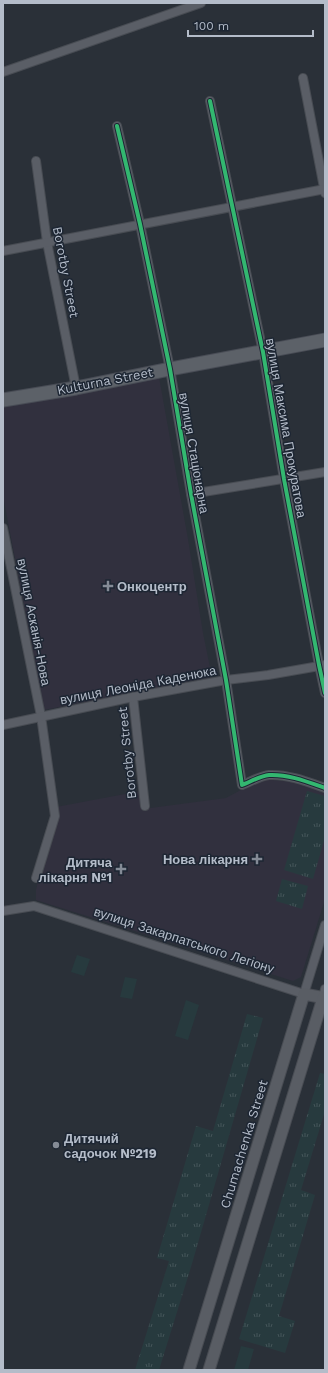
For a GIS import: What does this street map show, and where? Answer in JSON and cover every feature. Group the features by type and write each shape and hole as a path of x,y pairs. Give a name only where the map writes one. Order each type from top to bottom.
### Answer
{"main road":[{"name":"Kulturna Street","path":"3,400 76,388 170,368 325,340"}],"street":[{"path":"3,72 201,3"},
{"path":"3,251 233,206 325,191 302,78"},
{"name":"вулиця Максима Прокуратова","path":"210,101 263,352 284,480 322,665 325,693"},
{"name":"вулиця Стаціонарна","path":"116,126 140,224 170,368 191,494 226,680 242,785 264,776 273,776 305,781 325,788"},
{"name":"Borotby Street","path":"36,161 47,242 76,388"},
{"path":"191,494 284,480 325,472"},
{"name":"вулиця Асканія-Нова","path":"3,531 41,716 55,816 36,878"},
{"name":"вулиця Леоніда Каденюка","path":"3,725 133,697 226,680 268,675 322,665"},
{"name":"Borotby Street","path":"133,697 145,806"},
{"name":"вулиця Закарпатського Легіону","path":"3,911 34,906 304,994 324,995"},
{"name":"Chumachenka Street","path":"189,1370 325,925"},
{"path":"209,1370 324,995"}],"shaded area":[{"name":"Онкоцентр","path":"159,377 203,633 212,677 44,710 3,496 3,406"},
{"path":"261,779 297,782 325,793 325,899 301,977 293,981 36,900 36,890 56,807 141,791 143,809 226,798"}],"green space":[{"path":"307,791 325,796 325,837 313,879 284,870"},
{"path":"282,879 308,886 302,909 276,901"},
{"path":"77,955 90,959 84,976 71,972"},
{"path":"125,977 137,979 132,999 120,997"},
{"path":"186,1000 199,1005 188,1040 175,1036"},
{"path":"247,1014 263,1018 191,1267 159,1370 135,1370 169,1261 157,1258 196,1126 213,1131"},
{"path":"320,1073 325,1074 325,1111 301,1190 315,1195 279,1316 295,1321 285,1353 239,1339"},
{"path":"241,1346 254,1349 248,1370 234,1370"}],"cycle path":[{"path":"210,101 263,352 284,479 325,693"},
{"path":"117,126 140,224 170,369 191,494 226,680 242,785 262,777 276,775 298,779 325,788"}],"place":[{"name":"Онкоцентр","path":"108,586"},
{"name":"Нова лікарня","path":"257,859"},
{"name":"Дитяча лікарня №1","path":"121,869"},
{"name":"Дитячий садочок №219","path":"56,1145"}]}
